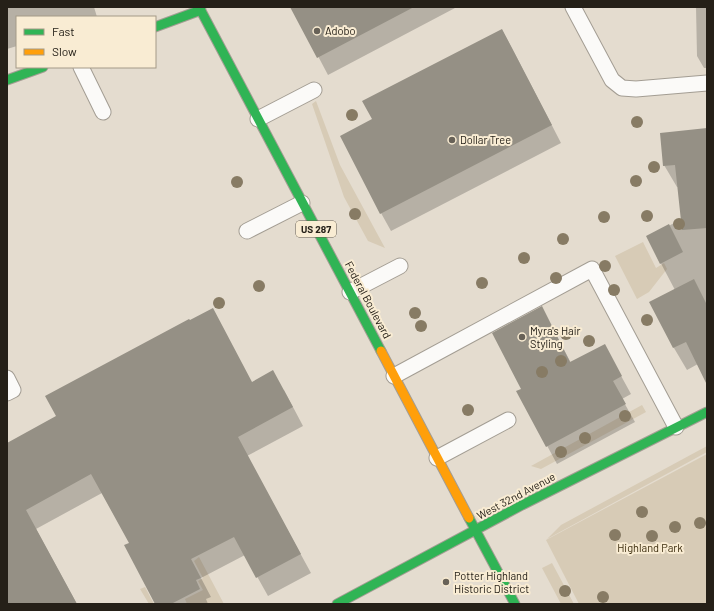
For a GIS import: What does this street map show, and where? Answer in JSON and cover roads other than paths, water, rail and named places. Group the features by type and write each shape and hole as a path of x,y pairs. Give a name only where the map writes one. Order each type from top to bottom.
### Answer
{"main road":[{"path":"156,27 200,9"},
{"name":"Federal Boulevard","path":"200,9 515,604"},
{"path":"7,80 40,68"},
{"name":"West 32nd Avenue","path":"337,604 522,505 707,412"}],"lane":[{"path":"573,7 612,80 622,88 636,89 707,83"},
{"path":"81,68 103,112"},
{"path":"258,119 314,90"},
{"path":"248,231 302,203"},
{"path":"350,292 400,266"},
{"path":"394,376 592,269 676,427"},
{"path":"7,378 13,390 7,393"},
{"path":"437,458 508,420"}],"place":[{"name":"Adobo","path":"317,31"},
{"name":"Dollar Tree","path":"452,140"},
{"name":"Myra's Hair Styling","path":"522,337"},
{"name":"Potter Highland Historic District","path":"446,582"}],"park label":[{"name":"Highland Park","path":"650,548"}]}
